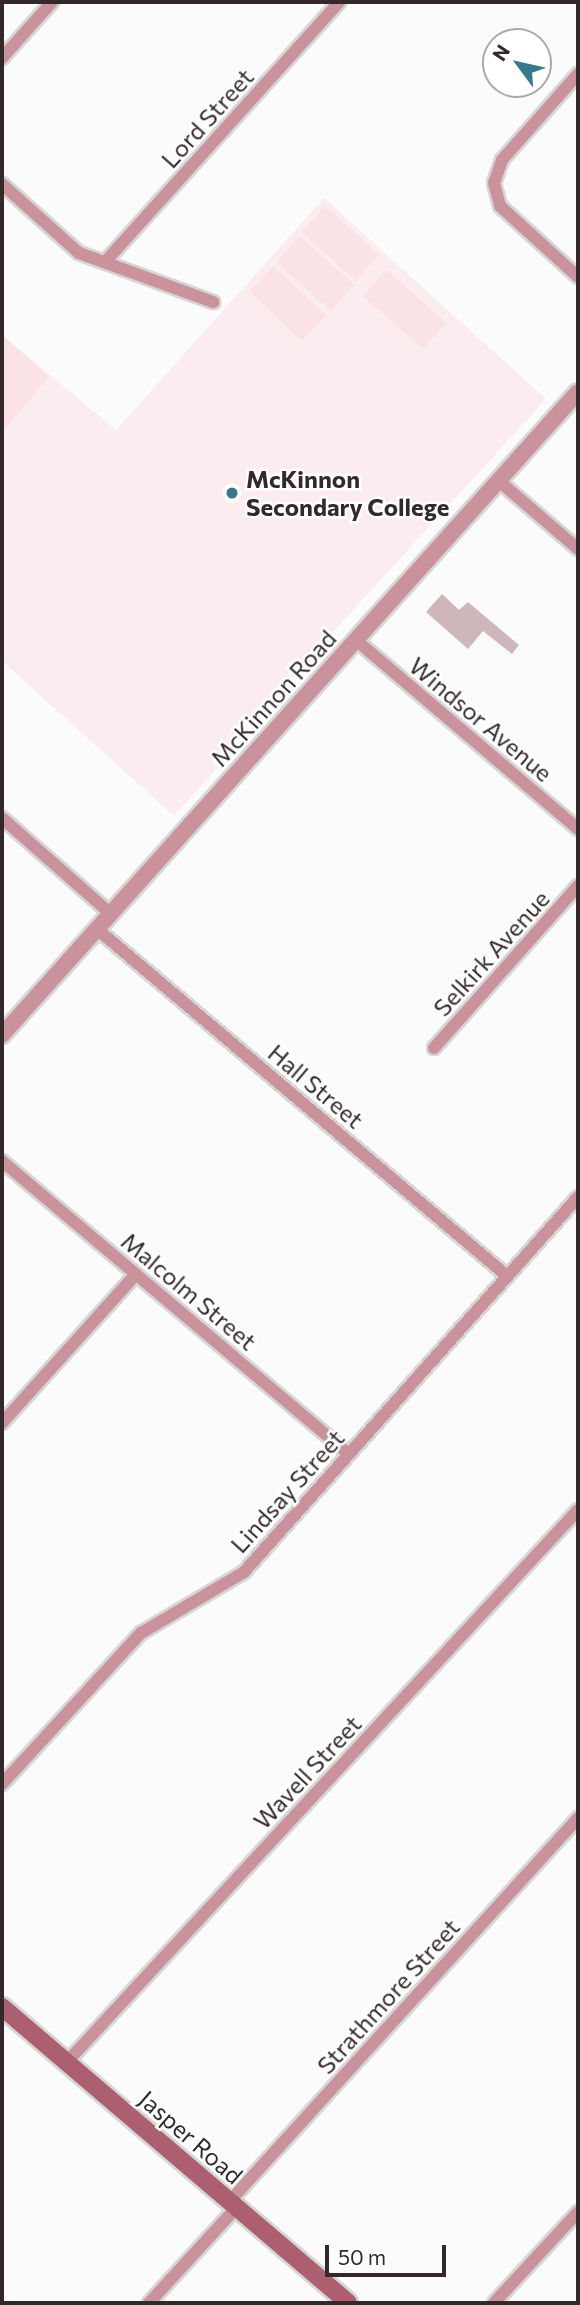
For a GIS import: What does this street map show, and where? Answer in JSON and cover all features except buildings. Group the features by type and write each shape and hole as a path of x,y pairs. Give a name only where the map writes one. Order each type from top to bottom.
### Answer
{"main road":[{"name":"Jasper Road","path":"2,2007 348,2303"}],"street":[{"path":"2,58 52,2"},
{"name":"Lord Street","path":"105,262 339,2"},
{"path":"578,74 502,160 494,183 500,206 578,277"},
{"path":"2,184 79,253 213,302"},
{"name":"McKinnon Road","path":"2,1035 578,392"},
{"path":"499,481 578,549"},
{"name":"Windsor Avenue","path":"356,640 578,829"},
{"path":"2,818 111,914"},
{"name":"Selkirk Avenue","path":"434,1048 578,886"},
{"name":"Hall Street","path":"97,929 507,1276"},
{"name":"Malcolm Street","path":"2,1161 349,1454"},
{"name":"Lindsay Street","path":"2,1784 141,1633 244,1572 578,1197"},
{"path":"2,1423 136,1274"},
{"name":"Wavell Street","path":"67,2062 578,1510"},
{"name":"Strathmore Street","path":"149,2303 578,1818"},
{"path":"494,2303 578,2212"}],"shaded area":[{"name":"McKinnon Secondary College","path":"324,198 546,399 213,763 218,767 174,816 2,661 2,335 116,430"},
{"path":"325,206 379,255 356,281 302,232"},
{"path":"300,236 354,285 331,311 277,262"},
{"path":"273,266 326,315 302,341 249,292"},
{"path":"386,270 446,322 423,349 363,296"},
{"path":"2,335 49,377 2,432"}],"place":[{"name":"McKinnon Secondary College","path":"232,493"}]}
